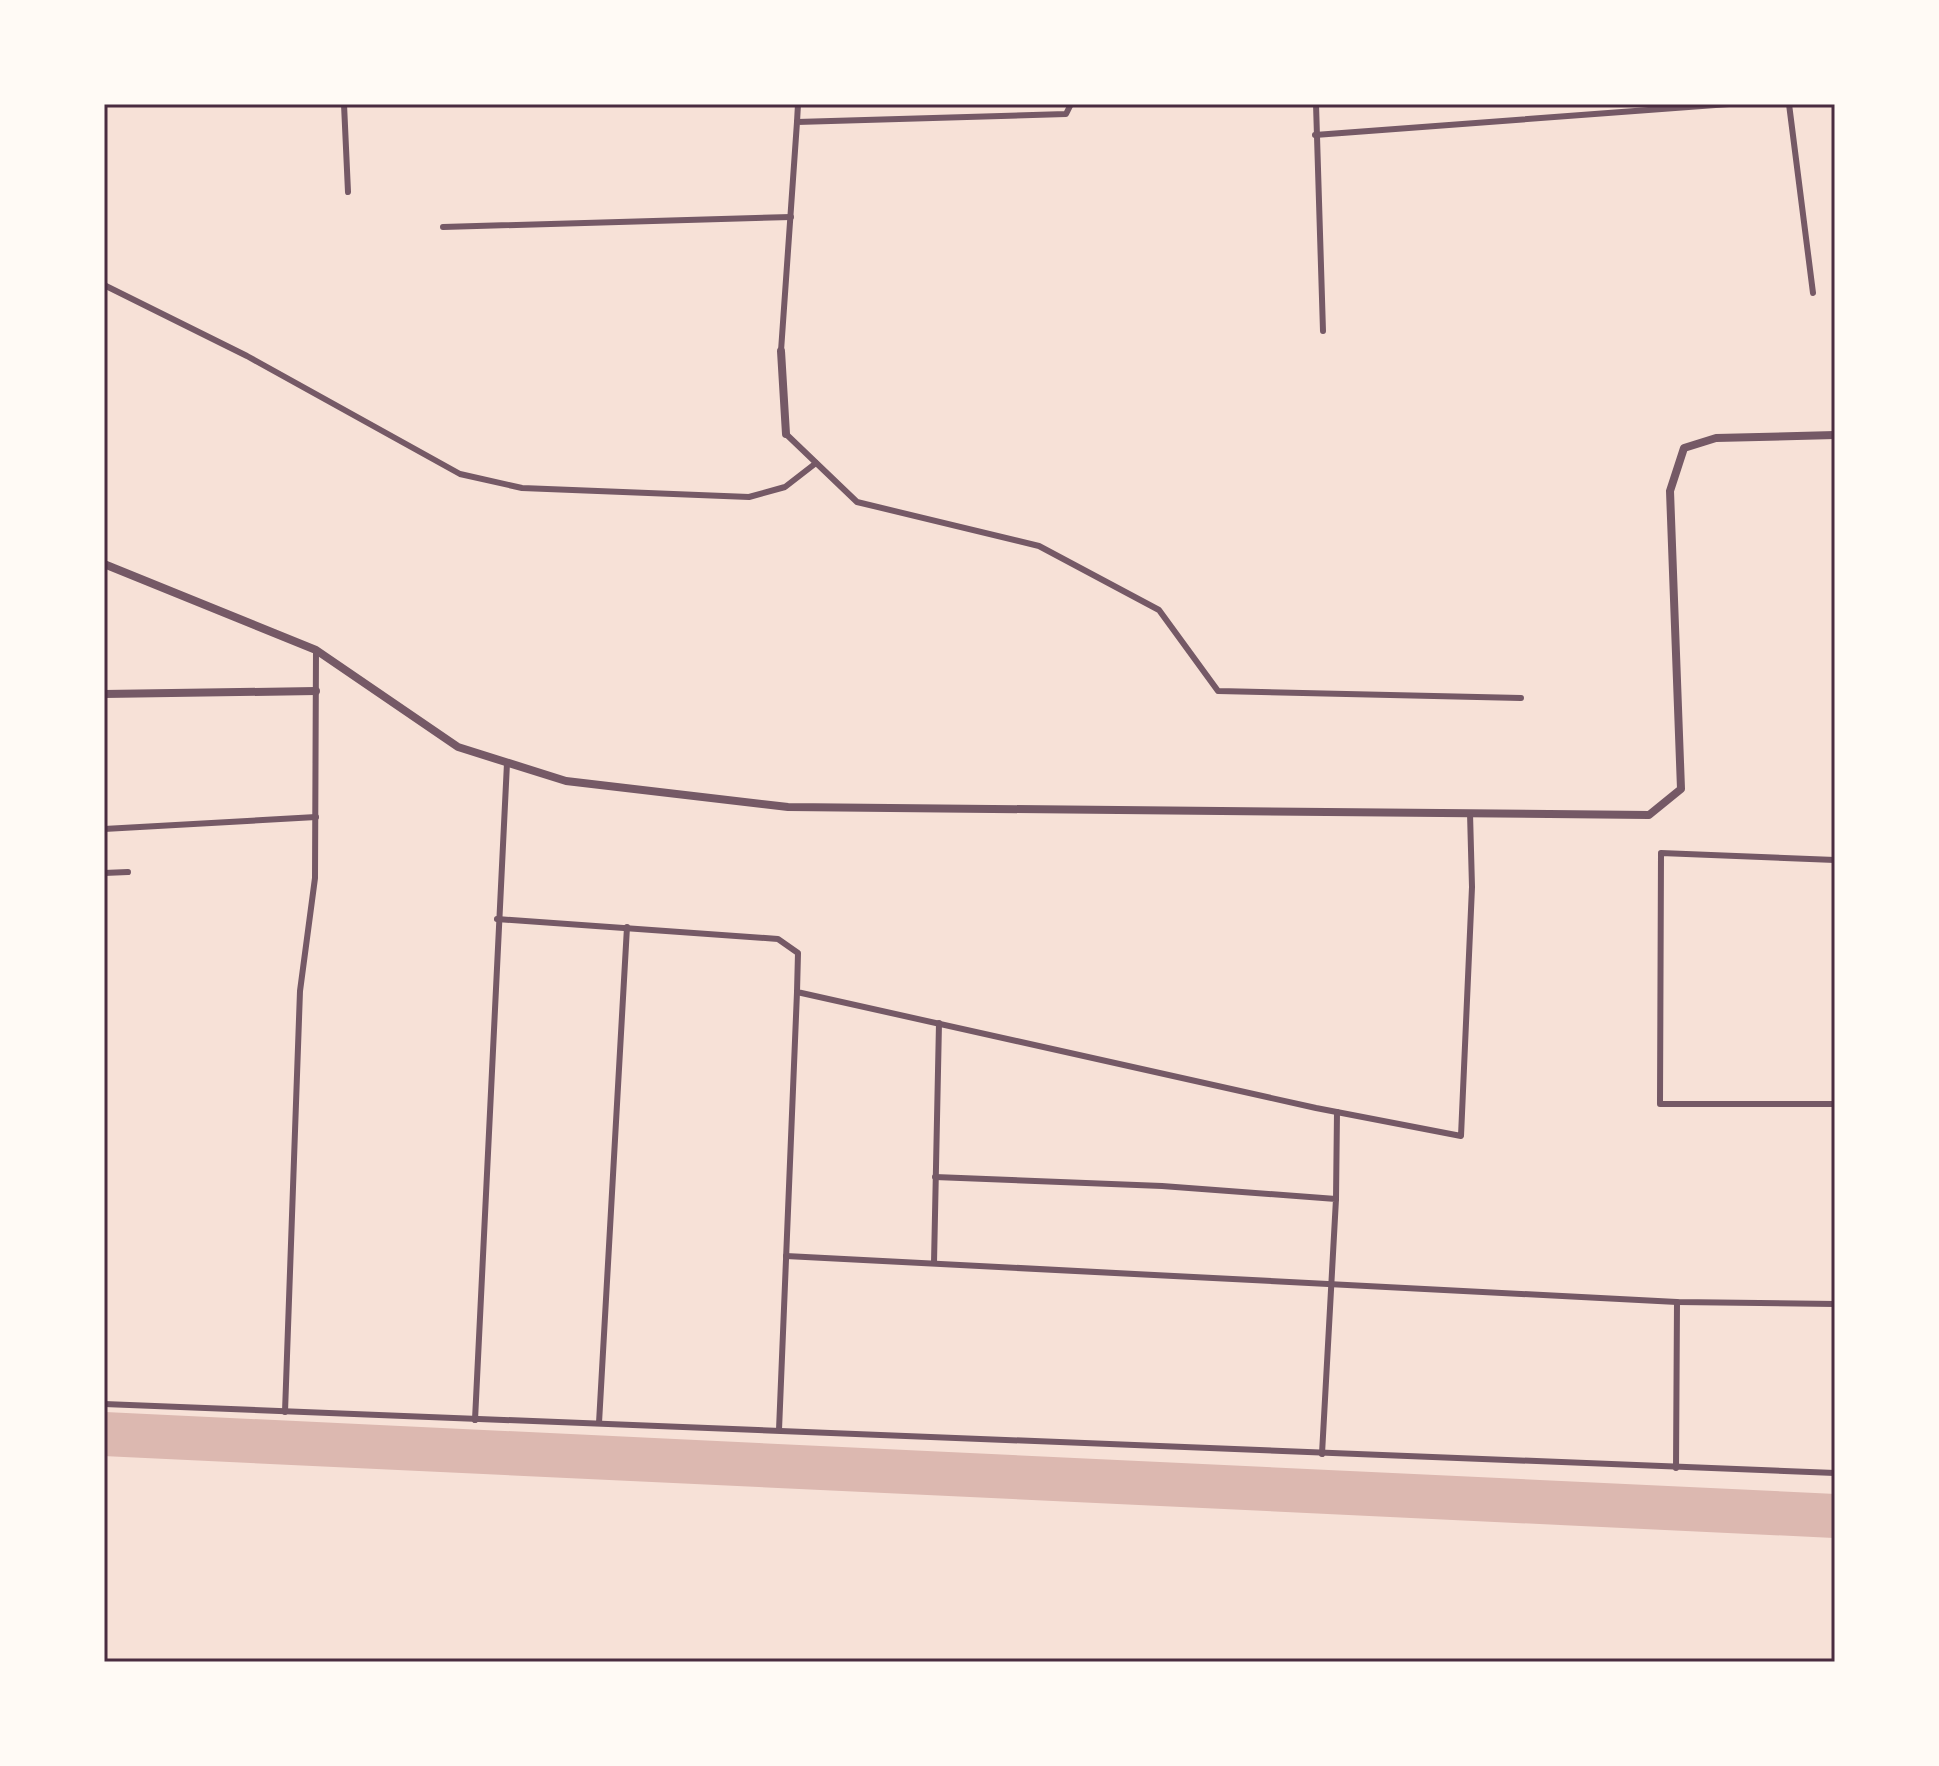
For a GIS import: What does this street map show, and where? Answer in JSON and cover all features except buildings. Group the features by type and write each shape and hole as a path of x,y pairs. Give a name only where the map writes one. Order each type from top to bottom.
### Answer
{"street":[{"path":"781,351 786,434"},
{"path":"104,564 316,650 458,747 566,781 788,807 1649,815 1681,789 1670,491 1684,448 1716,438 1835,435"},
{"path":"104,694 316,691"}],"lane":[{"path":"344,104 348,192"},
{"path":"781,351 798,104"},
{"path":"797,122 1066,114 1071,104"},
{"path":"1316,104 1323,331"},
{"path":"1315,135 1729,104"},
{"path":"1789,104 1813,293"},
{"path":"443,227 791,217"},
{"path":"104,285 247,356 460,474 522,488 749,497 785,487 816,463"},
{"path":"786,434 857,502 1039,546 1159,610 1218,691 1521,698"},
{"path":"285,1412 299,1006 315,878 316,650"},
{"path":"475,1420 507,763"},
{"path":"797,992 1337,1112 1461,1136 1472,887 1470,812"},
{"path":"104,829 316,817"},
{"path":"1835,860 1661,853 1660,979 1660,1104 1835,1104"},
{"path":"104,873 128,872"},
{"path":"497,919 778,939 798,953 779,1430"},
{"path":"599,1423 627,927"},
{"path":"934,1263 939,1023"},
{"path":"1322,1454 1336,1199 1337,1112"},
{"path":"935,1177 1162,1186 1336,1199"},
{"path":"786,1256 1677,1302 1835,1304"},
{"path":"1676,1468 1677,1302"},
{"path":"104,1404 1835,1473"}],"waterway":[{"path":"104,1434 1835,1516"}]}
